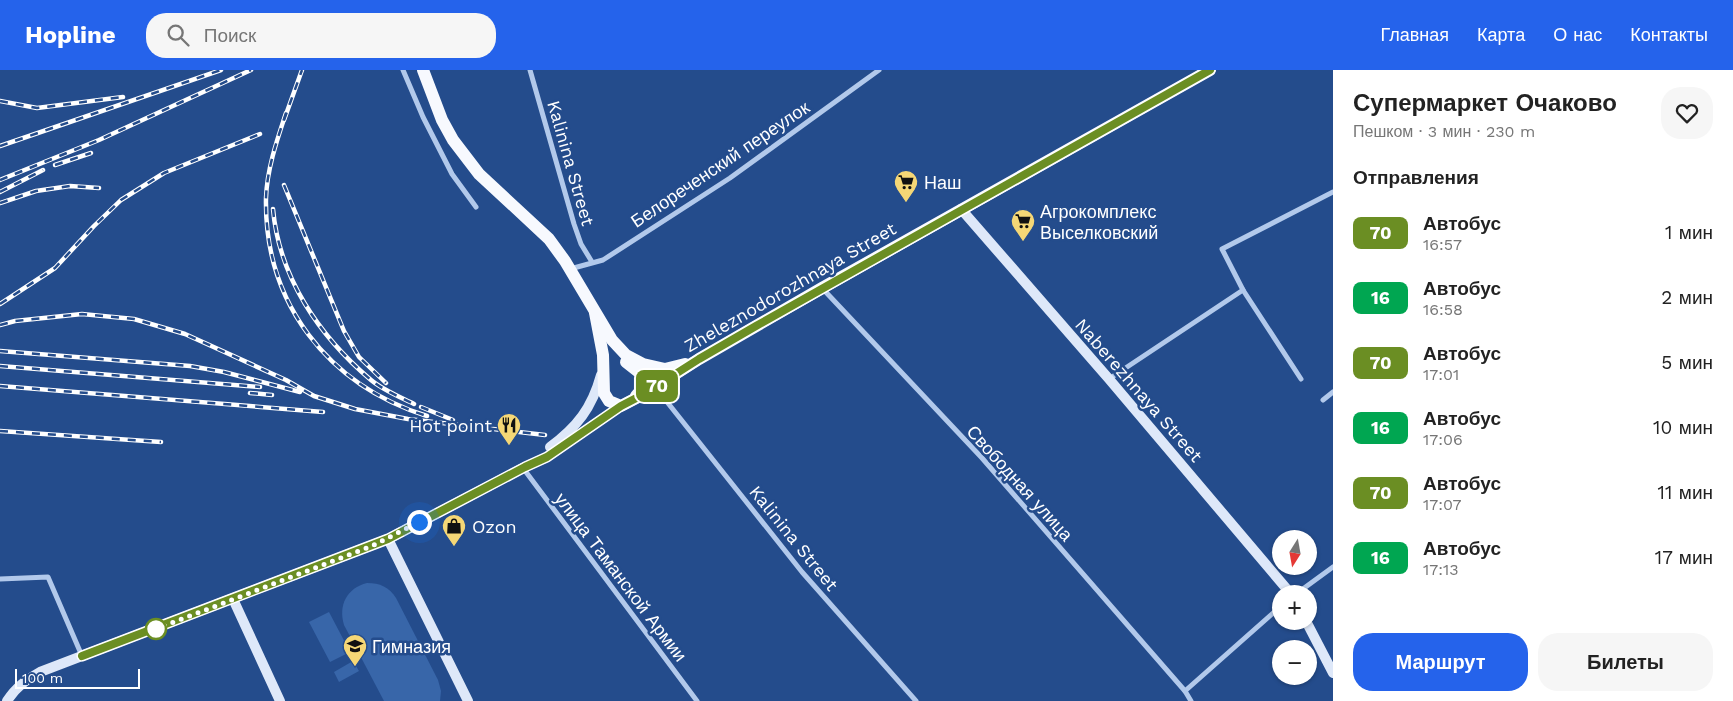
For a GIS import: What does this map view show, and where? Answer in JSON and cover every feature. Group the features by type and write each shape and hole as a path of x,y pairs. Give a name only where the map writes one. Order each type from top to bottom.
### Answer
{"main road":[{"path":"423,70 442,120 465,158 479,174 549,239 570,270 621,356 644,379 643,388 626,403 609,401 604,393 601,342 595,313"},
{"name":"Zheleznodorozhnaya Street","path":"626,403 822,288 1210,70"},
{"path":"612,340 630,358 650,366 671,368 699,359"}],"street":[{"path":"403,70 423,117 452,174 476,207"},
{"name":"Kalinina Street","path":"530,70 574,224 581,244 592,262"},
{"name":"Белореченский переулок","path":"570,270 603,260 730,178 880,70"},
{"path":"1301,379 1243,290 1222,249 1333,192"},
{"name":"Naberezhnaya Street","path":"961,209 1109,379 1283,585"},
{"name":"Свободная улица","path":"822,288 982,458 1192,701"},
{"path":"1109,379 1243,290"},
{"path":"524,468 559,440 586,413 594,397 603,364"},
{"name":"Kalinina Street","path":"655,387 802,572 916,701"},
{"path":"1323,400 1333,392"},
{"name":"Zheleznodorozhnaya Street","path":"7,701 22,682 40,672 388,539 547,457 626,403"},
{"name":"улица Таманской Армии","path":"524,468 697,701"},
{"path":"388,539 468,701"},
{"path":"1308,585 1333,567"},
{"path":"0,579 48,577 82,656"},
{"path":"231,600 273,701"},
{"path":"231,600 280,701"},
{"path":"1185,691 1272,614"},
{"path":"1311,630 1333,673"}],"shaded area":[{"path":"367,583 384,586 396,598 438,680 441,691 440,701 384,701 342,618 343,604 349,593 360,585"},
{"path":"329,612 350,652 330,662 309,622"},
{"path":"353,661 359,671 339,682 334,672"}],"railway":[{"path":"0,146 221,70"},
{"path":"0,180 99,140 251,70"},
{"path":"284,120 302,70"},
{"path":"0,101 37,108 123,97"},
{"path":"286,113 270,165 266,198 268,236 276,272 290,305 309,335 332,361 360,384 392,402 427,416"},
{"path":"0,304 55,268 121,200 164,173 260,134"},
{"path":"55,165 91,153"},
{"path":"0,192 43,170"},
{"path":"284,185 344,331 359,357 386,383"},
{"path":"0,203 36,191 70,186 99,188"},
{"path":"273,209 277,234 293,281 305,304 319,324 352,363 371,380 414,404"},
{"path":"0,325 15,321 82,314 134,319 185,334 286,380 314,396 355,409 408,419 545,435"},
{"path":"0,351 190,366 224,372 300,392"},
{"path":"0,366 260,387"},
{"path":"0,386 323,412"},
{"path":"250,393 272,395"},
{"path":"421,407 453,420"},
{"path":"0,431 161,442"}],"bus line":[{"name":"70","path":"82,656 388,539 547,457 621,406 669,379 699,359 1210,70"}],"place":[{"name":"Наш","path":"906,203"},
{"name":"Агрокомплекс Выселковский","path":"1023,242"},
{"name":"Hot point","path":"509,446"},
{"name":"Ozon","path":"454,547"},
{"name":"Гимназия","path":"355,667"}],"route":[{"path":"156,629 372,546 419,522"}]}
